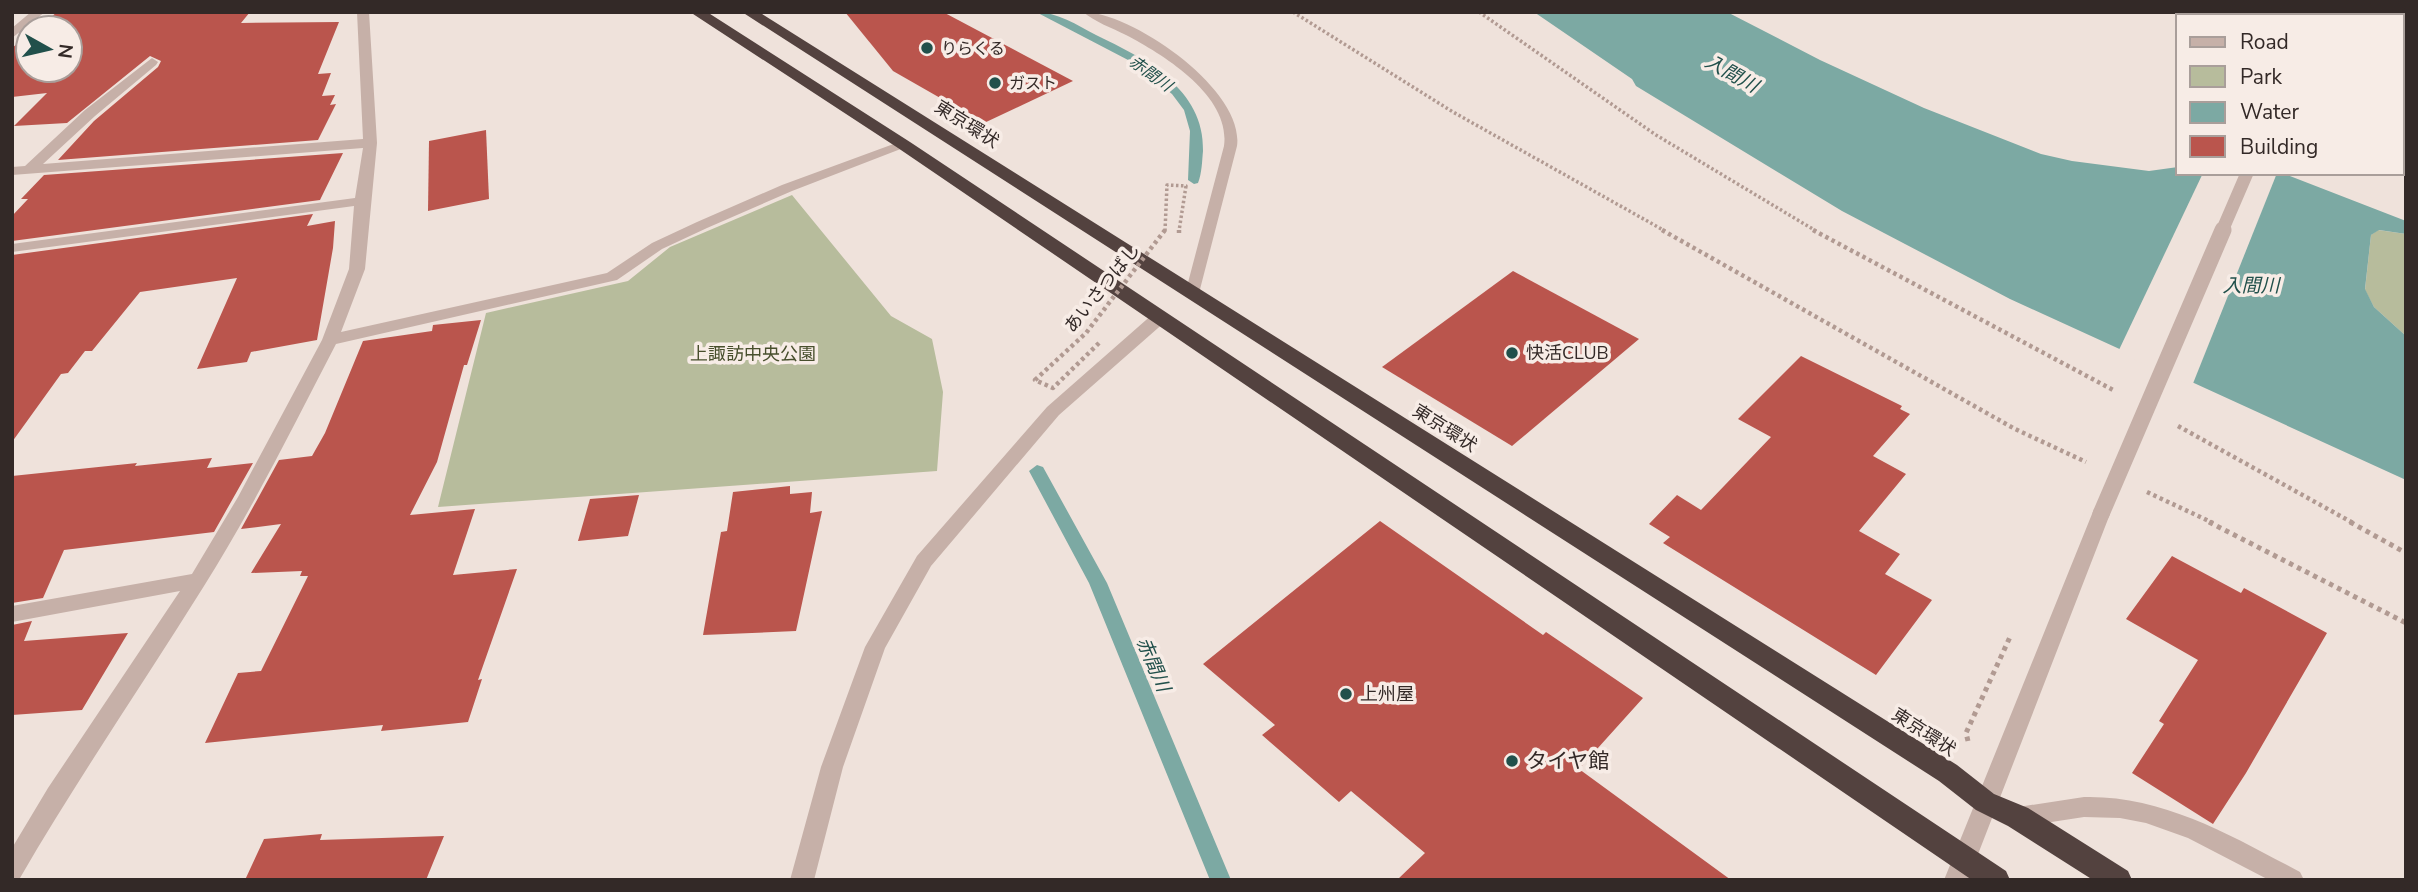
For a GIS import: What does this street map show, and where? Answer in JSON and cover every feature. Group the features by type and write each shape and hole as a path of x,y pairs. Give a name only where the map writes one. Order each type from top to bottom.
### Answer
{"highway":[{"path":"697,12 904,145 1160,317 1960,870 1996,880"},
{"name":"東京環状","path":"749,12 1948,773 1985,802 2018,817 2118,880"}],"street":[{"path":"12,34 38,12"},
{"path":"12,870 57,795 198,580 246,500 330,340 357,269 370,143 363,12"},
{"path":"1089,12 1138,35 1191,72 1217,97 1232,134 1212,227 1193,294"},
{"path":"30,169 90,113 152,62"},
{"path":"12,170 370,143"},
{"path":"330,340 612,277 657,246 702,225 787,188 904,145"},
{"path":"1960,870 2101,514 2246,175"},
{"path":"12,248 362,201"},
{"path":"802,880 832,767 875,647 924,561 1054,411 1160,317"},
{"path":"12,614 198,580"},
{"path":"2018,817 2091,806 2139,811 2164,817 2292,880"}],"path":[{"path":"1293,12 1453,112 2003,422 2090,464"},
{"path":"1479,12 1656,135 1828,239 2118,392"},
{"name":"あいさつばし","path":"1099,343 1053,388 1035,380 1086,333 1165,233 1167,185 1186,186 1179,233"},
{"path":"2177,425 2406,553"},
{"path":"2140,488 2265,548 2406,623"}],"green space":[{"name":"上諏訪中央公園","path":"792,195 891,316 932,339 943,392 937,471 438,507 486,313 628,281 670,247"},
{"path":"2378,230 2406,234 2406,336 2374,307 2365,290 2371,235"}],"water":[{"name":"入間川","path":"1534,12 1727,12 1820,60 1924,108 2041,154 2149,171 2176,167 2176,175 2287,175 2406,221 2406,234 2379,230 2371,235 2365,289 2374,307 2406,336 2406,480 2010,299 1842,211 1636,86 1632,79"}],"pier":[{"path":"2202,175 2276,175 2192,386 2118,352"}],"building":[{"path":"250,12 241,23 339,22 318,74 331,73 322,96 335,95 330,105 336,104 318,140 58,160 94,121 158,67 161,61 150,56 67,123 14,126 47,93 12,97 14,46 14,84 84,84 84,14 55,14"},
{"path":"845,12 943,12 1073,81 984,123 893,71"},
{"path":"486,130 489,199 428,211 429,141"},
{"path":"343,153 320,200 12,241 12,216 28,199 21,199 44,175"},
{"path":"313,214 307,226 335,221 317,340 251,352 247,362 197,369 237,278 140,292 92,351 85,351 68,373 61,374 12,442 12,255"},
{"name":"快活CLUB","path":"1513,271 1639,339 1512,446 1382,367"},
{"path":"481,320 467,365 464,365 437,462 410,515 475,509 453,575 517,569 478,680 482,679 468,722 381,731 383,725 205,743 238,673 261,671 308,576 300,576 302,571 251,573 281,524 241,529 279,460 312,456 325,433 363,341 432,331 433,325"},
{"path":"1801,356 1902,406 1900,409 1910,414 1873,456 1906,474 1859,531 1900,554 1885,574 1932,600 1876,675 1663,543 1670,537 1649,524 1677,495 1701,510 1771,437 1738,419"},
{"path":"212,458 207,468 253,463 214,532 64,550 43,598 12,603 12,476"},
{"path":"790,486 790,494 812,492 810,513 822,511 796,631 703,635 721,532 727,531 733,492"},
{"path":"639,495 628,536 578,541 590,499"},
{"path":"1380,521 1543,635 1546,632 1643,698 1579,769 1731,880 1397,880 1425,853 1351,791 1339,802 1262,735 1275,725 1203,664"},
{"path":"2172,556 2241,593 2244,588 2327,633 2246,773 2213,824 2132,773 2164,724 2159,721 2198,660 2126,619"},
{"path":"32,621 24,641 128,633 82,710 12,715 12,625"},
{"path":"322,834 320,840 444,836 426,880 245,880 264,839"}],"waterway":[{"name":"赤間川","path":"1041,12 1134,59 1176,91 1190,110 1196,131 1194,180"},
{"name":"赤間川","path":"1037,471 1098,583 1221,880"}],"place":[{"name":"りらくる","path":"927,48"},
{"name":"ガスト","path":"995,83"},
{"name":"快活CLUB","path":"1512,353"},
{"name":"上州屋","path":"1346,694"},
{"name":"タイヤ館","path":"1512,761"}]}
